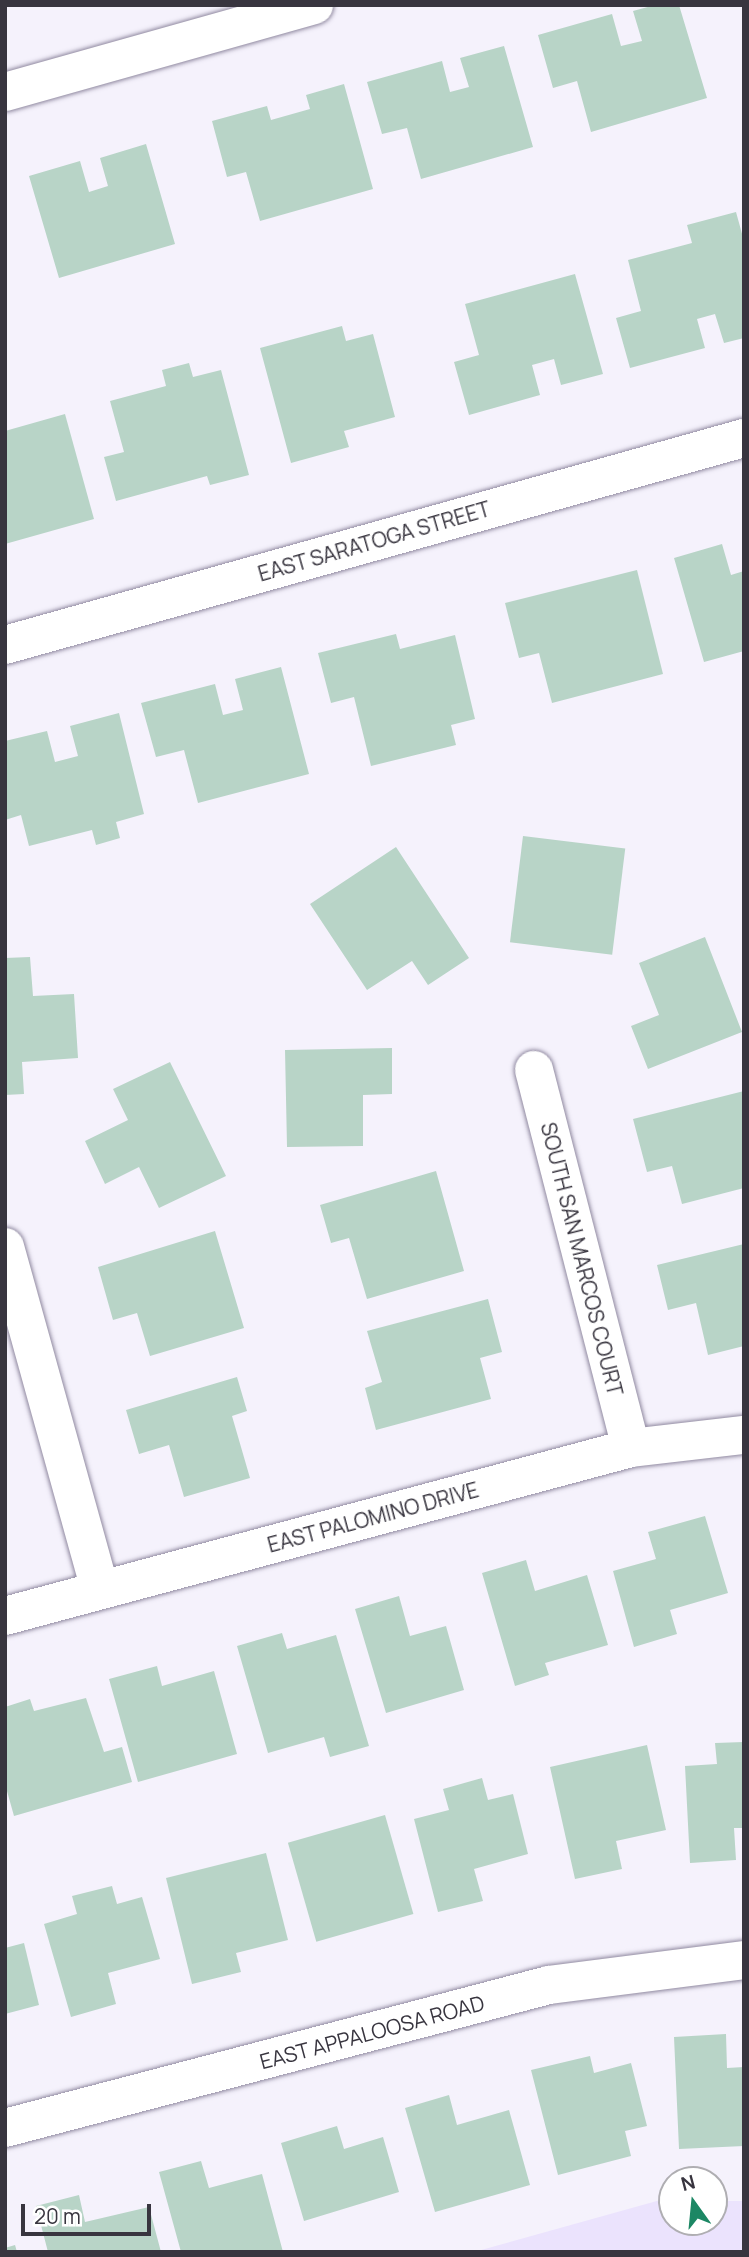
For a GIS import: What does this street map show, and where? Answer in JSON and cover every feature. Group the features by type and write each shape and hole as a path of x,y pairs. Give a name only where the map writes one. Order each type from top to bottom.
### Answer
{"street":[{"path":"5,92 314,5"},
{"name":"EAST SARATOGA STREET","path":"5,645 744,438"},
{"name":"SOUTH SAN MARCOS COURT","path":"534,1070 631,1448"},
{"path":"5,1247 100,1589"},
{"name":"EAST PALOMINO DRIVE","path":"5,1616 631,1448 744,1435"},
{"name":"EAST APPALOOSA ROAD","path":"5,2129 550,1985 744,1960"}],"shaded area":[{"path":"658,2201 658,2236 728,2236 728,2201 744,2201 744,2252 474,2252"}],"building":[{"path":"655,5 679,5 707,98 591,132 577,81 553,88 538,35 612,14 621,46 642,41 633,11"},
{"path":"504,46 533,147 421,179 407,128 382,134 367,82 442,61 450,92 469,87 460,58"},
{"path":"344,84 373,189 260,221 246,172 227,177 212,121 267,106 271,120 310,109 306,95"},
{"path":"146,144 175,244 59,278 29,176 80,161 89,192 108,186 100,158"},
{"path":"736,212 744,241 744,338 724,343 715,314 697,319 705,348 630,368 616,318 641,311 628,260 692,243 687,225"},
{"path":"575,274 603,374 561,385 554,359 532,365 540,395 469,415 454,362 479,355 465,304"},
{"path":"342,326 346,341 373,334 395,417 344,431 349,447 291,463 260,348"},
{"path":"189,363 193,377 221,370 249,475 210,485 207,476 116,501 104,457 124,452 110,401 166,386 162,370"},
{"path":"65,414 94,519 5,544 5,431"},
{"path":"722,544 731,575 744,571 744,651 704,662 674,558"},
{"path":"637,570 663,674 552,703 539,653 519,658 505,603"},
{"path":"396,634 400,649 455,635 475,719 451,725 456,745 371,766 354,697 331,703 318,653"},
{"path":"281,667 309,774 198,803 184,750 156,757 141,703 215,684 223,715 243,710 235,679"},
{"path":"119,713 144,814 116,822 120,838 96,845 92,830 29,846 21,815 5,820 5,741 47,731 55,762 78,756 70,726"},
{"path":"523,836 625,849 612,955 510,942"},
{"path":"396,847 469,958 428,985 412,961 367,990 310,904"},
{"path":"705,937 742,1032 648,1069 631,1026 659,1015 639,963"},
{"path":"30,957 33,996 74,994 78,1058 22,1062 24,1094 5,1095 5,958"},
{"path":"392,1048 392,1094 363,1095 363,1146 287,1147 285,1050"},
{"path":"170,1062 226,1176 159,1208 139,1167 105,1184 85,1141 128,1120 113,1089"},
{"path":"744,1091 744,1188 682,1204 672,1166 647,1172 633,1119"},
{"path":"436,1171 464,1271 367,1299 349,1238 331,1243 320,1205"},
{"path":"215,1231 244,1328 150,1356 137,1313 113,1320 98,1267"},
{"path":"744,1244 744,1346 708,1355 696,1303 668,1310 657,1265"},
{"path":"488,1299 502,1352 480,1358 491,1399 376,1430 365,1388 382,1382 367,1331"},
{"path":"237,1377 247,1411 232,1416 250,1478 184,1497 169,1445 139,1454 126,1410"},
{"path":"705,1516 728,1593 670,1610 677,1634 634,1647 613,1571 656,1559 648,1532"},
{"path":"526,1560 535,1591 587,1575 608,1645 545,1663 549,1675 515,1686 482,1573"},
{"path":"399,1596 410,1636 446,1626 464,1690 386,1713 355,1609"},
{"path":"282,1633 287,1649 336,1635 369,1746 330,1757 324,1737 268,1753 237,1646"},
{"path":"157,1666 162,1686 214,1671 237,1754 138,1782 109,1679"},
{"path":"86,1698 104,1752 122,1747 132,1782 14,1816 5,1784 5,1707 30,1699 34,1711"},
{"path":"744,1742 744,1828 734,1828 736,1860 690,1863 685,1766 717,1764 715,1743"},
{"path":"647,1745 666,1830 616,1841 622,1869 575,1879 550,1767"},
{"path":"482,1778 488,1800 513,1794 528,1854 474,1869 483,1901 438,1912 414,1819 449,1810 443,1789"},
{"path":"385,1815 413,1914 316,1942 288,1843"},
{"path":"266,1853 288,1940 236,1953 241,1972 192,1984 166,1878"},
{"path":"112,1886 117,1904 142,1897 160,1959 108,1973 116,2004 71,2017 44,1924 77,1914 72,1896"},
{"path":"24,1943 39,2005 5,2014 5,1948"},
{"path":"726,2034 727,2068 744,2067 744,2146 679,2149 674,2037"},
{"path":"590,2056 594,2073 631,2063 647,2126 625,2131 631,2156 558,2175 531,2070"},
{"path":"449,2095 457,2125 509,2110 530,2185 435,2212 405,2108"},
{"path":"337,2126 344,2149 383,2137 399,2192 304,2221 281,2143"},
{"path":"201,2161 209,2188 262,2174 283,2252 181,2252 159,2172"},
{"path":"79,2195 85,2222 149,2207 161,2252 48,2252 36,2206"},
{"path":"15,2245 17,2252 5,2252 5,2248"}]}
